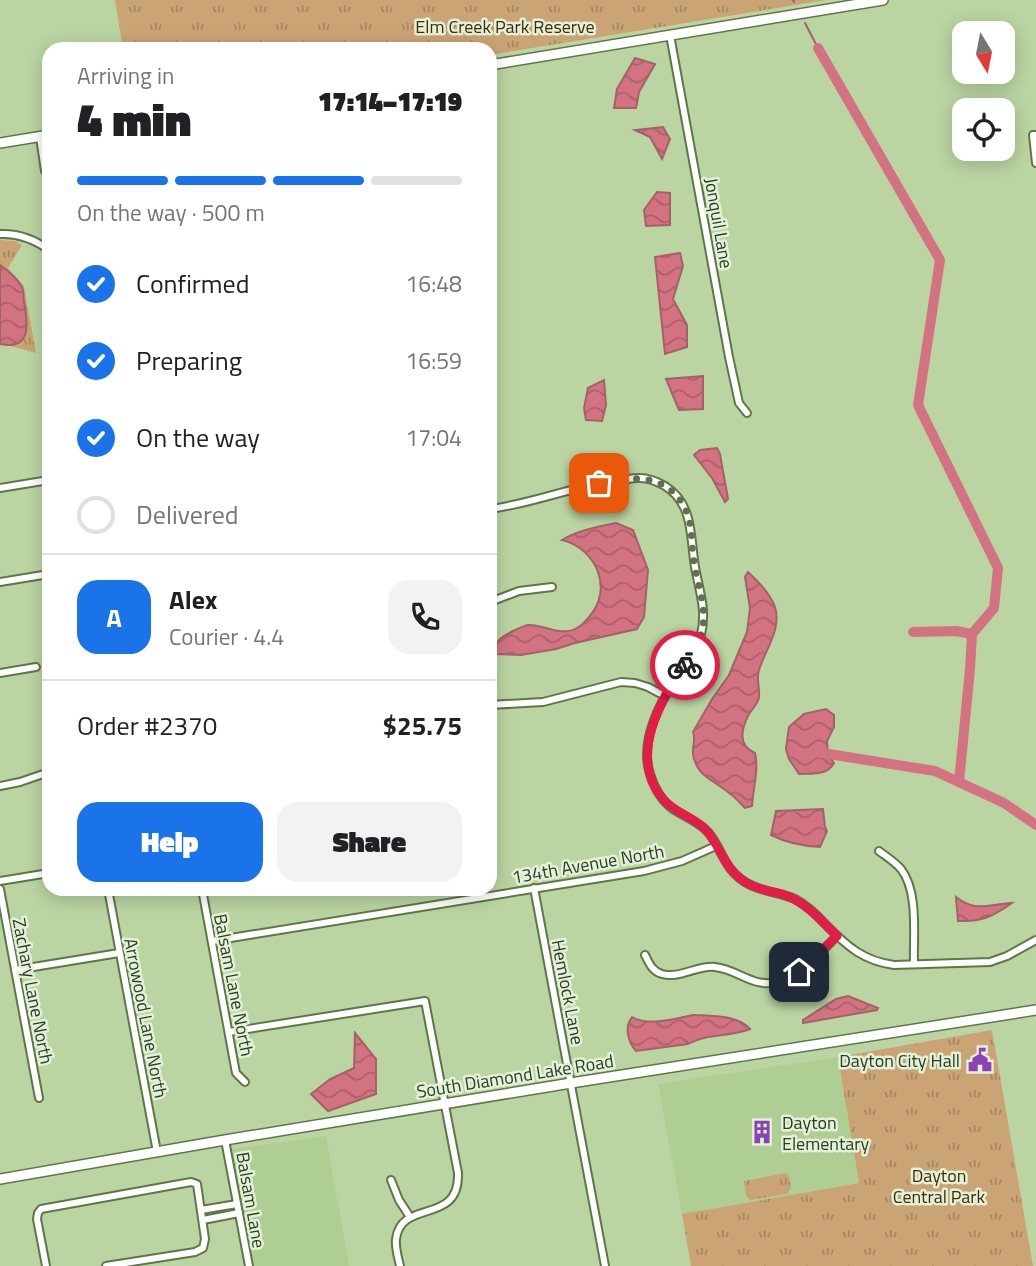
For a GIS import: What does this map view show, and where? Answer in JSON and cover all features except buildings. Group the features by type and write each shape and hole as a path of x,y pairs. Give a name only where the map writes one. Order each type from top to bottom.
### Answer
{"street":[{"path":"497,64 883,0"},
{"name":"Jonquil Lane","path":"670,35 729,357 739,403 747,413"},
{"path":"1034,135 1036,163"},
{"path":"0,143 42,136"},
{"path":"0,234 27,237 42,245"},
{"path":"497,508 599,483 640,478 658,482 678,498 688,516 702,595 703,625 698,644 665,696 657,714 649,740 647,763 662,798 673,809 697,822 712,837 737,877 757,889 780,894 805,905 837,936 864,957 879,963 894,965 990,961 1007,956 1036,940"},
{"path":"0,488 42,481"},
{"path":"0,582 42,575"},
{"path":"497,599 519,591 552,587"},
{"path":"0,673 36,667"},
{"path":"497,705 543,702 621,682 648,687 665,696"},
{"path":"0,786 42,774"},
{"name":"134th Avenue North","path":"497,894 666,866 716,846"},
{"path":"879,851 901,868 909,883 913,902 914,964"},
{"path":"0,881 42,874"},
{"name":"Hemlock Lane","path":"534,888 605,1266"},
{"name":"Zachary Lane North","path":"0,889 39,1098"},
{"name":"Arrowood Lane North","path":"109,896 157,1152"},
{"name":"Balsam Lane North","path":"203,896 236,1073 246,1082"},
{"name":"134th Avenue North","path":"212,941 485,896"},
{"path":"645,955 650,966 662,974 671,975 710,966 730,970 755,982 773,983 799,972 837,936"},
{"path":"15,971 119,953"},
{"path":"229,1032 425,1000 458,1173 456,1189 447,1203 440,1208 410,1217 402,1225 396,1240 400,1266"},
{"name":"South Diamond Lake Road","path":"0,1179 225,1139 1036,1010"},
{"name":"Balsam Lane","path":"225,1139 248,1266"},
{"path":"391,1180 410,1217"},
{"path":"46,1266 37,1216 44,1208 193,1182 198,1186 205,1244 199,1251 107,1266"},
{"path":"201,1210 237,1204"},
{"path":"203,1220 239,1213"}],"shaded area":[{"path":"838,1057 859,1183 682,1214 658,1084"},
{"path":"326,1136 349,1266 254,1266 232,1149"}],"green space":[{"name":"Elm Creek Park Reserve","path":"115,0 826,0 497,54 497,42 122,42"},
{"path":"0,240 15,241 22,245 8,268 24,286 36,353 0,343"},
{"name":"Dayton Central Park","path":"992,1030 1033,1266 691,1266 682,1214 859,1183 838,1057"},
{"path":"786,1173 791,1187 787,1194 750,1200 746,1195 744,1181"}],"water":[{"path":"635,58 655,64 639,92 636,108 614,108 617,89"},
{"path":"663,127 670,139 662,159 650,137 635,130"},
{"path":"657,192 670,193 670,225 646,226 644,210"},
{"path":"680,253 683,266 673,299 687,325 687,347 665,354 655,257"},
{"path":"0,265 17,279 24,300 26,334 18,343 10,345 0,344"},
{"path":"703,376 703,409 679,410 666,379"},
{"path":"604,380 606,405 602,421 586,420 584,408 588,388"},
{"path":"717,448 728,499 725,502 712,478 694,455 700,450"},
{"path":"616,523 633,530 648,570 644,617 637,629 556,649 521,655 497,654 500,639 523,627 535,625 565,631 577,628 589,617 600,594 598,571 584,551 562,540 581,531"},
{"path":"748,572 770,597 777,615 775,631 758,673 758,700 748,716 743,732 743,742 755,753 756,766 752,806 745,808 698,768 693,754 693,732 729,675 747,632 750,608 745,577"},
{"path":"826,709 834,715 834,727 827,741 828,754 834,763 823,772 799,774 786,749 789,727 804,714"},
{"path":"823,809 827,831 820,847 795,844 771,835 776,811"},
{"path":"956,897 977,906 1012,903 987,918 958,921"},
{"path":"848,996 878,1008 803,1023 803,1020 836,999"},
{"path":"694,1015 732,1019 750,1029 703,1038 688,1044 636,1051 631,1043 628,1030 632,1017 654,1022"},
{"path":"355,1033 376,1059 376,1094 328,1111 311,1094 330,1079 354,1068"}],"waterway":[{"path":"805,23 818,48"},
{"path":"818,48 940,260 918,405 998,568 994,608 972,634 959,782"},
{"path":"913,632 956,631 972,634"},
{"path":"816,752 935,771 1004,803 1036,825"}],"way so far":[{"path":"599,483 649,479 672,491 686,510 704,613 698,644 685,665"}],"place":[{"name":"Dayton City Hall","path":"980,1060"},
{"name":"Dayton Elementary","path":"762,1132"}],"route":[{"path":"685,665 665,696 652,728 647,751 650,775 662,798 673,809 697,822 712,837 721,856 737,877 757,889 780,894 805,905 837,936 799,972"}]}
